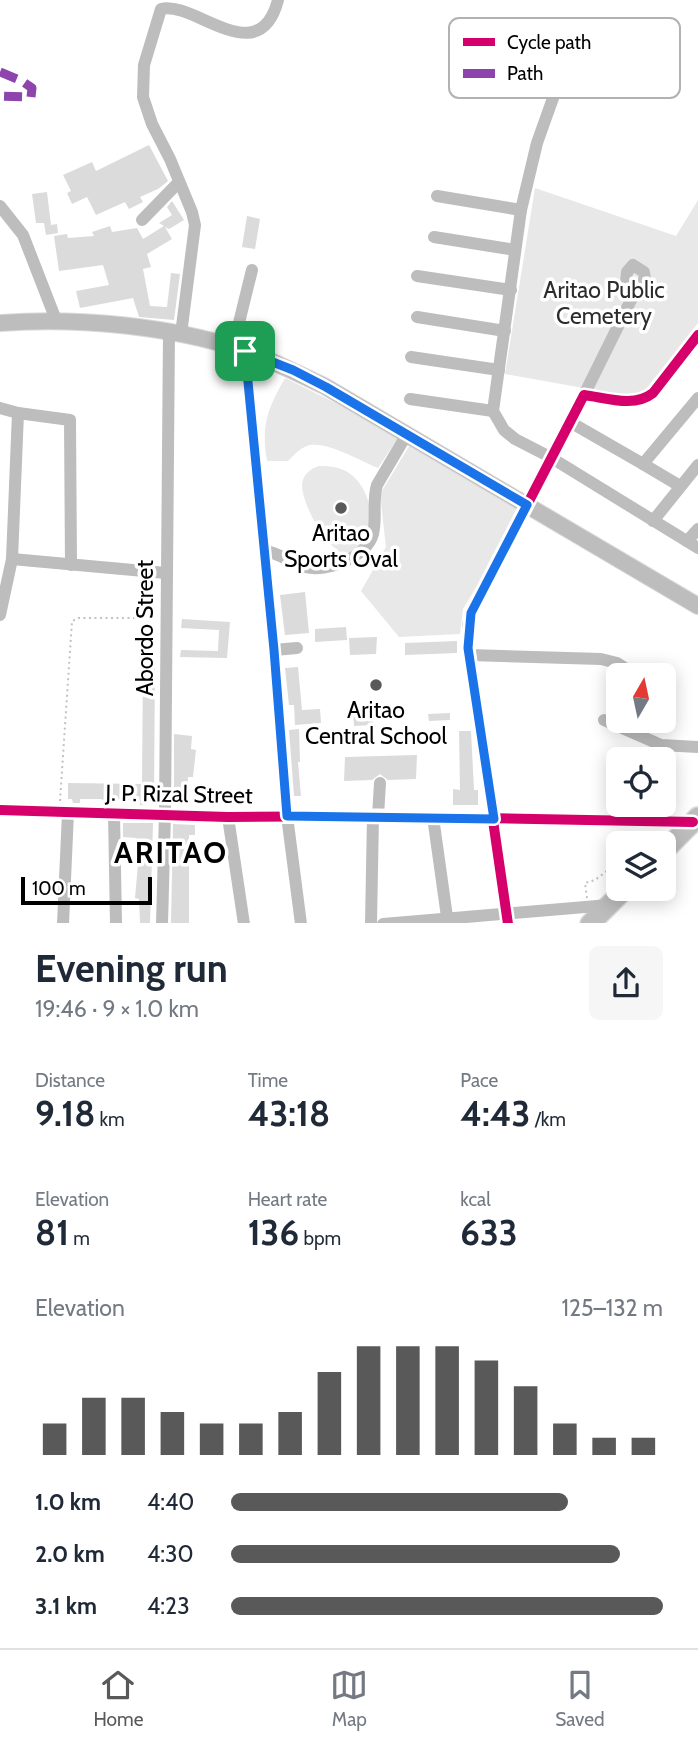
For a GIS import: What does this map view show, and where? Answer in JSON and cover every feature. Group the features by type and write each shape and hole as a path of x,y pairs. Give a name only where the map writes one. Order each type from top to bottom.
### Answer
{"highway":[{"path":"676,839 696,820"},
{"path":"589,915 613,901"}],"main road":[{"path":"0,323 56,320 175,334 239,349 293,370 698,606"}],"street":[{"name":"Abordo Street","path":"162,923 166,573 175,334 195,225 180,182 152,124 143,97 144,65 161,9 170,5 184,6 218,23 251,30 260,28 270,20 278,0"},
{"path":"553,98 537,144 522,210 493,411 504,430 515,439 550,457 693,545 698,529"},
{"path":"142,220 180,182"},
{"path":"437,196 522,210"},
{"path":"0,206 23,235 56,320"},
{"path":"434,237 515,250"},
{"path":"252,270 239,349 265,551 287,816 301,923"},
{"path":"417,276 510,290"},
{"path":"508,919 469,655 468,625 471,613 635,292"},
{"path":"417,317 505,331"},
{"path":"584,395 631,402 646,398 653,393 698,335"},
{"path":"411,357 499,370"},
{"path":"643,464 698,398"},
{"path":"411,399 493,411"},
{"path":"0,408 70,420 71,565"},
{"path":"0,615 12,559 18,413"},
{"path":"570,422 680,486"},
{"path":"265,551 279,554 310,568 333,565 363,552 373,535 374,494 377,485 407,434"},
{"path":"653,521 698,465"},
{"path":"12,559 166,573"},
{"path":"274,650 297,648"},
{"path":"469,655 601,659 617,663"},
{"path":"604,720 661,745 698,747"},
{"path":"371,923 375,816 380,783"},
{"name":"J. P. Rizal Street","path":"0,810 228,817 696,820"},
{"path":"63,923 64,812"},
{"path":"114,813 116,923"},
{"path":"228,817 244,923"},
{"path":"433,817 448,921"},
{"path":"383,923 589,915"}],"path":[{"path":"64,812 72,621 79,618 166,618"},
{"path":"589,915 585,883 595,880 606,872"}],"green space":[{"name":"Aritao Public Cemetery","path":"535,188 676,236 698,200 698,323 639,398 505,374"},
{"path":"285,378 400,435 378,468 335,449 318,445 304,447 288,461 267,461 265,427 274,399"},
{"path":"411,443 524,506 463,609 460,634 399,637 361,591 386,547 380,494"},
{"name":"Aritao Sports Oval","path":"319,466 334,467 355,477 371,508 377,534 346,555 331,544 306,504 302,482 310,471"}],"building":[{"path":"149,145 168,181 140,197 143,202 129,209 125,202 96,215 87,197 72,204 67,193 71,191 63,175 92,162 96,171"},
{"path":"47,192 51,225 57,224 58,233 46,235 44,223 36,223 32,194"},
{"path":"172,201 184,220 169,229 165,227 172,239 147,254 151,267 143,269 150,306 167,307 171,273 180,274 174,320 139,317 133,298 80,308 76,291 109,285 103,265 59,271 54,236 94,236 92,232 110,226 112,232 137,228 143,239 164,226 159,223 172,215 167,207"},
{"path":"247,216 260,219 255,249 242,247"},
{"path":"305,592 309,633 285,635 280,595"},
{"path":"182,619 230,622 227,658 180,657 181,650 218,651 219,630 181,628"},
{"path":"346,627 347,640 315,642 315,629"},
{"path":"377,637 376,654 350,655 349,638"},
{"path":"457,641 457,653 405,655 405,643"},
{"path":"143,664 155,664 154,800 148,800 148,805 140,805 140,800 115,799 114,804 102,804 102,799 80,799 80,803 73,803 72,799 68,799 68,783 142,784"},
{"path":"298,667 302,710 320,709 321,723 295,725 294,705 289,705 285,668"},
{"path":"373,711 373,725 354,726 353,712"},
{"path":"450,713 450,720 429,721 428,714"},
{"path":"299,729 301,796 294,796 289,730"},
{"path":"459,731 471,731 474,790 478,790 478,805 453,805 453,789 460,790"},
{"path":"174,734 192,736 191,749 196,750 193,777 188,777 187,805 174,805"},
{"path":"417,755 416,779 388,780 380,774 372,780 344,781 345,757"},
{"path":"123,823 153,823 150,923 140,923 139,899 135,898 138,864 143,865 143,849 135,848 136,838 123,837"},
{"path":"173,824 195,825 195,835 189,835 189,923 171,923"}],"marked path":[{"path":"0,72 32,88 31,97 0,96"}],"cycle path":[{"path":"508,923 468,648 471,613 584,395 620,401 646,398 653,393 698,335"},
{"path":"0,810 228,817 378,816 693,822"}],"place":[{"name":"Aritao Sports Oval","path":"341,508"},
{"name":"Aritao Central School","path":"376,685"}],"district":[{"name":"ARITAO","path":"171,852"}],"route":[{"path":"245,351 293,370 326,387 527,505 474,604 468,625 468,648 494,819 287,816 245,351"}]}
